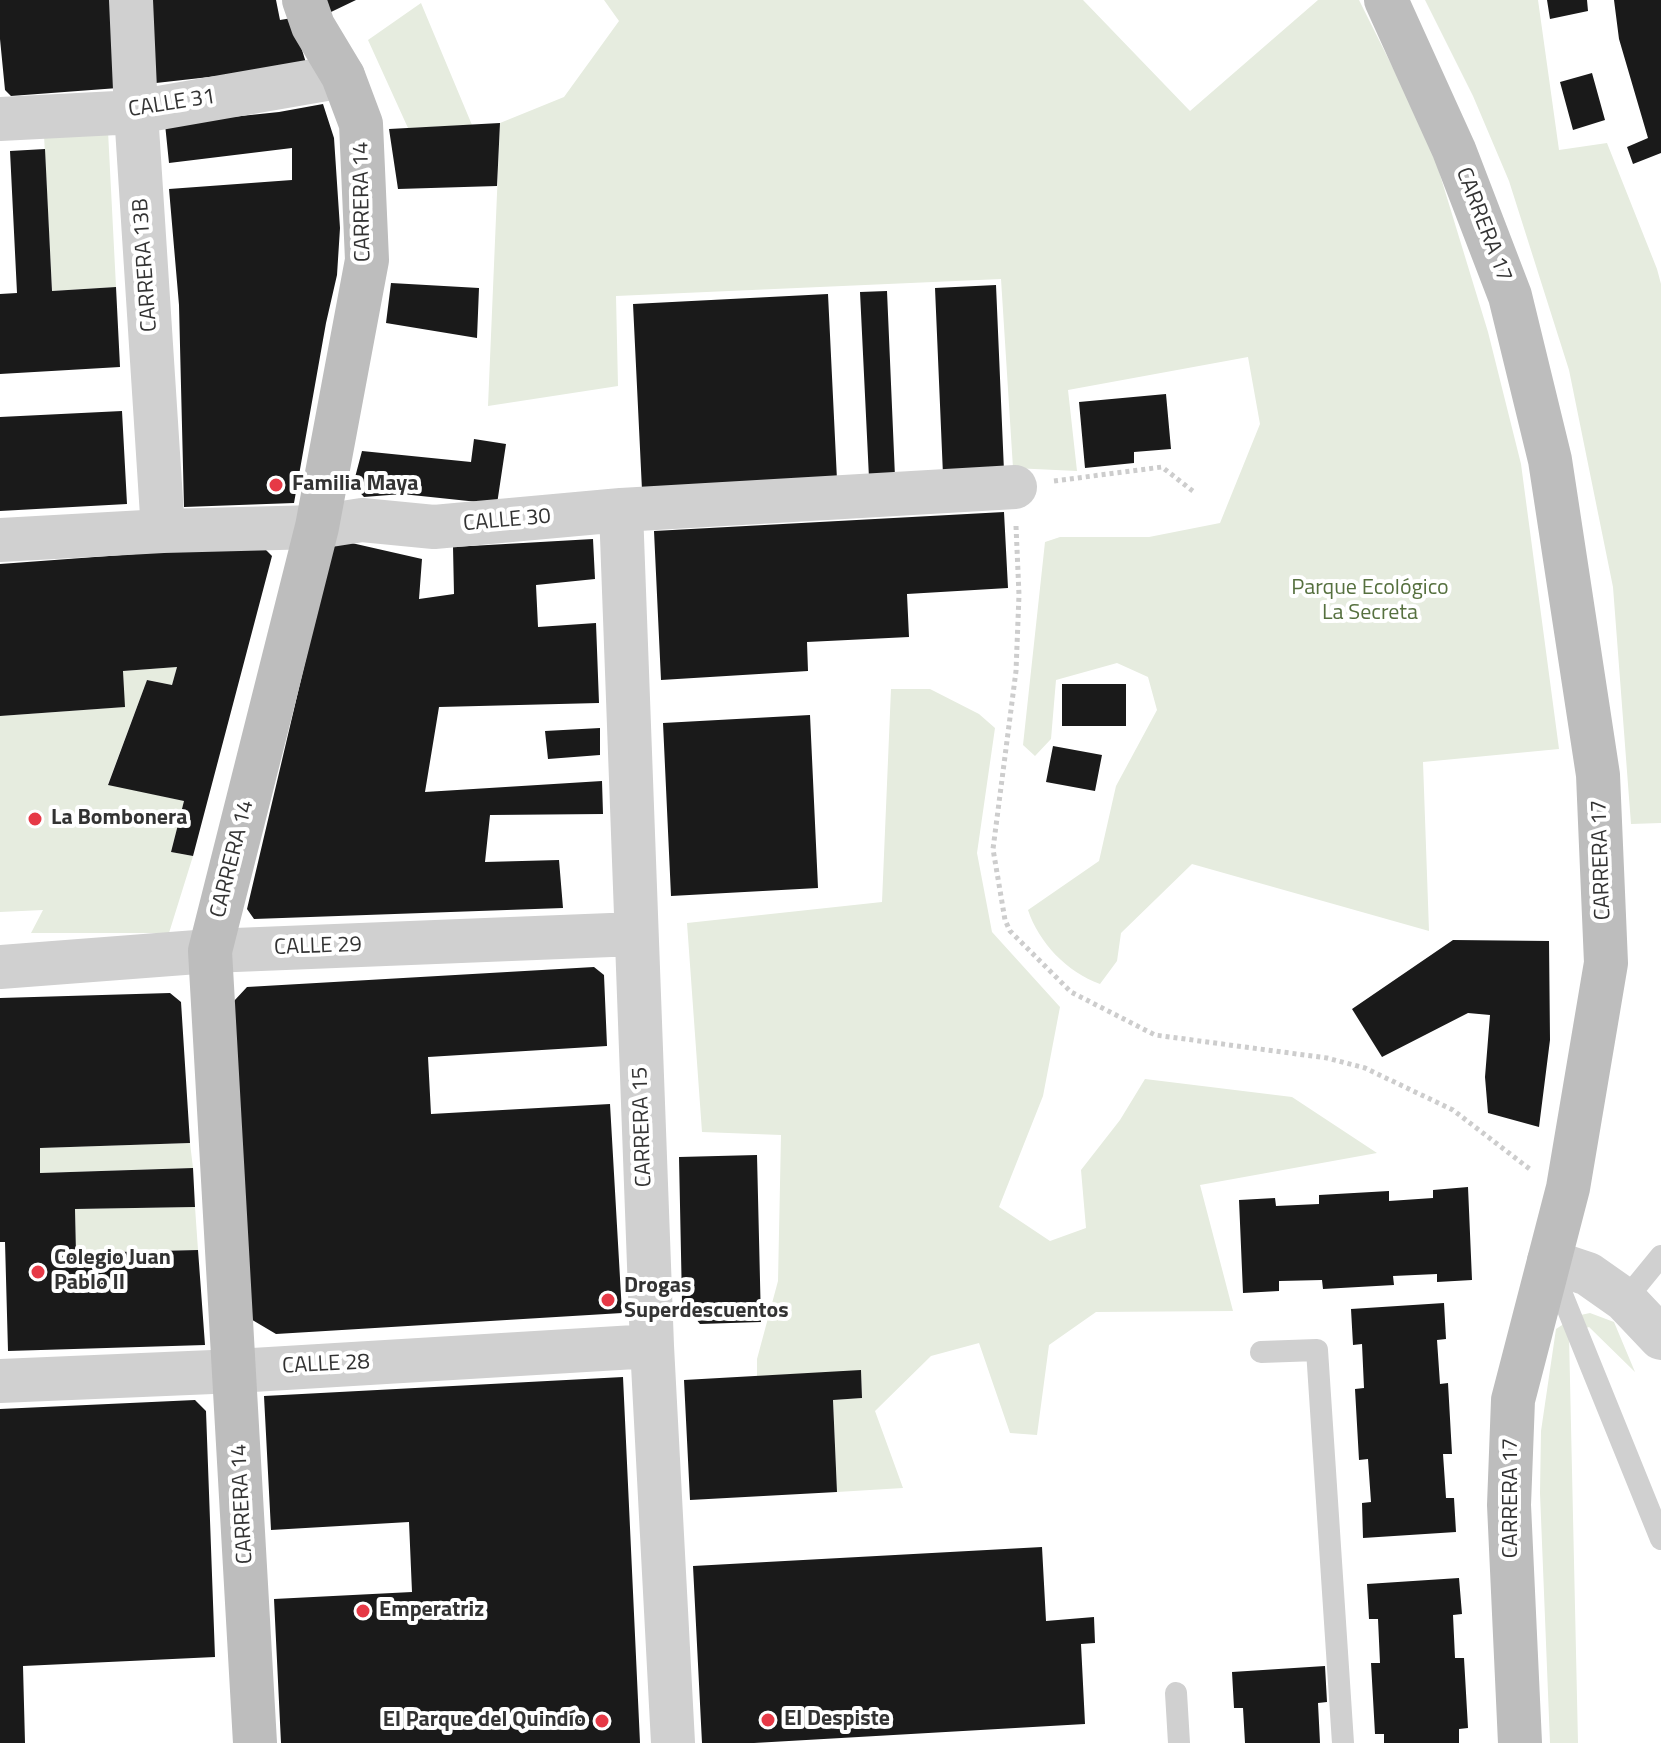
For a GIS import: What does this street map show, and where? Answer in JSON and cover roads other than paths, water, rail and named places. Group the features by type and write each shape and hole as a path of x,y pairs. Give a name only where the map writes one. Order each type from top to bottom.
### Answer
{"street":[{"name":"CARRERA 13B","path":"131,0 163,531"},
{"name":"CARRERA 14","path":"255,1743 210,951 317,527 367,260 361,124 343,76 313,26 304,0"},
{"name":"CARRERA 17","path":"1386,0 1454,150 1510,296 1550,460 1598,775 1606,963 1568,1188 1513,1400 1509,1505 1520,1743"},
{"name":"CALLE 31","path":"0,119 136,112 343,76"},
{"name":"CALLE 30","path":"0,540 317,527 362,520 434,527 621,510 1015,487"},
{"name":"CARRERA 15","path":"621,510 652,1346 673,1743"},
{"name":"CALLE 29","path":"0,967 210,951 636,934"},
{"path":"1549,1261 1588,1274 1625,1300 1661,1338"},
{"name":"CALLE 28","path":"0,1381 236,1371 652,1346"}],"lane":[{"path":"1625,1300 1661,1256"},
{"path":"1549,1261 1661,1539"},
{"path":"1261,1352 1317,1350 1343,1743"},
{"path":"1176,1693 1179,1743"}],"place":[{"name":"Familia Maya","path":"276,485"},
{"name":"La Bombonera","path":"35,819"},
{"name":"Colegio Juan Pablo II","path":"38,1272"},
{"name":"Drogas Superdescuentos","path":"608,1300"},
{"name":"Emperatriz","path":"363,1611"},
{"name":"El Despiste","path":"768,1720"},
{"name":"El Parque del Quindío","path":"602,1721"}],"park label":[{"name":"Parque Ecológico La Secreta","path":"1370,602"}]}
